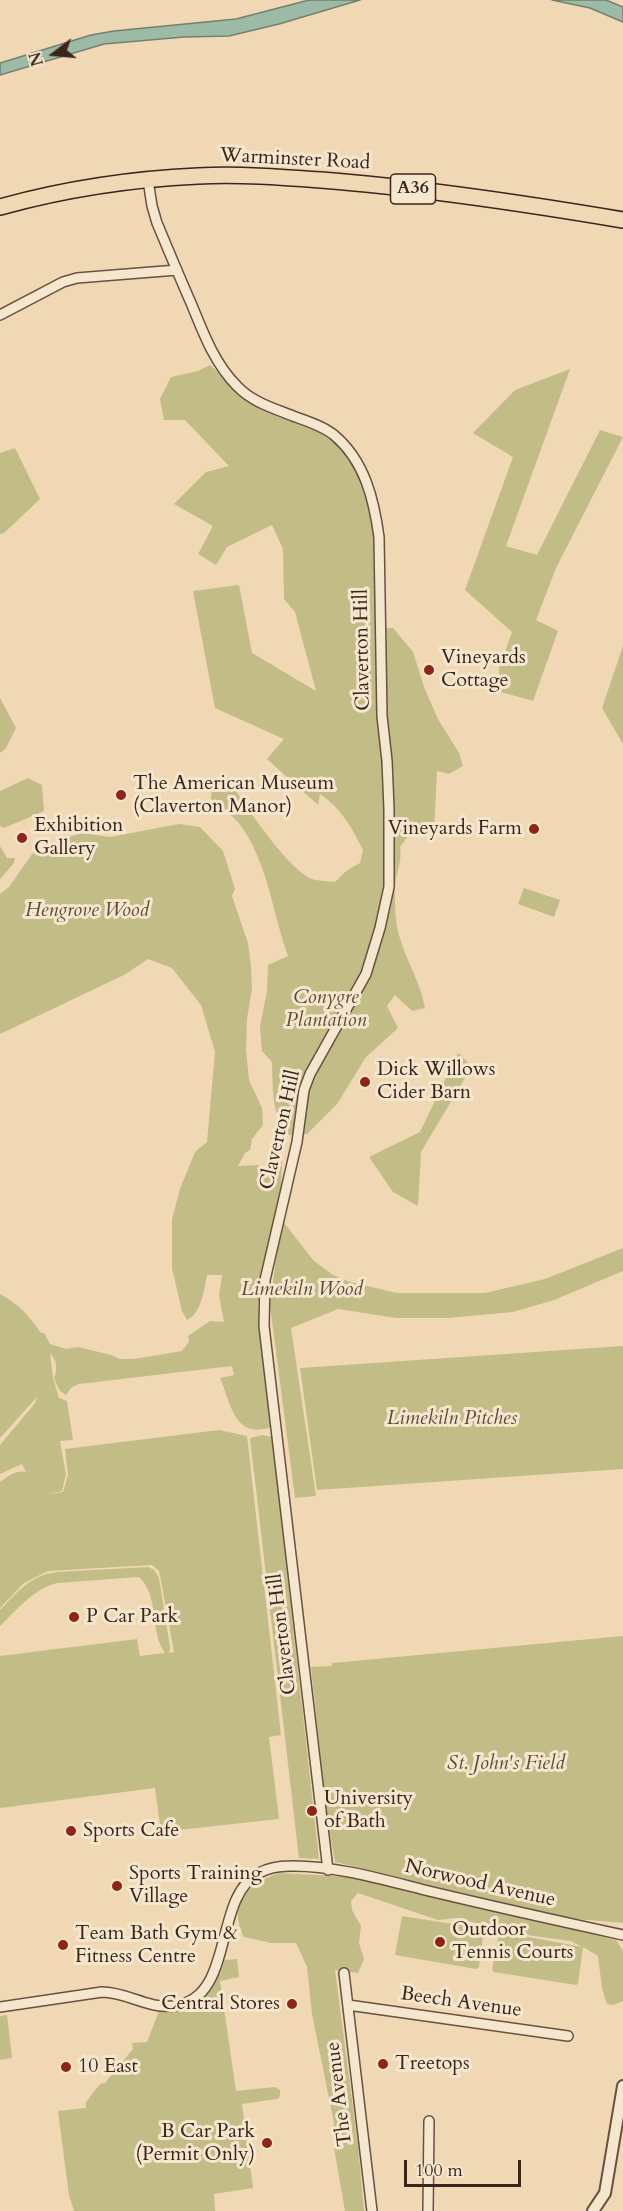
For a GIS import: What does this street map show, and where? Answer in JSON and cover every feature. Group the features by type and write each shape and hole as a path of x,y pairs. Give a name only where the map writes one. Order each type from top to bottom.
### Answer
{"highway":[{"name":"Warminster Road","path":"0,207 78,189 148,180 235,176 341,182 504,200 623,220"}],"street":[{"name":"Claverton Hill","path":"148,180 157,223 218,363 237,387 260,404 316,424 333,434 357,461 370,493 379,537 382,716 388,790 389,887 366,974 310,1074 304,1090 297,1142 265,1280 263,1303 328,1870"},
{"path":"0,315 63,282 76,278 177,270"},
{"name":"Norwood Avenue","path":"0,2007 102,1992 113,1992 165,2007 183,2004 195,1998 209,1983 240,1891 254,1876 281,1866 364,1875 623,1935"},
{"name":"The Avenue","path":"344,1973 372,2211"},
{"name":"Beech Avenue","path":"348,2005 568,2036"},
{"path":"593,2211 604,2205 623,2086"},
{"path":"428,2211 429,2121"}],"green space":[{"name":"Conygre Plantation","path":"210,365 241,396 255,406 270,414 314,429 330,438 356,470 365,491 374,535 376,628 393,628 413,652 424,687 438,719 459,753 463,766 449,774 437,771 434,832 408,836 400,847 395,889 396,920 398,932 425,1008 412,1011 395,995 387,1006 398,1028 366,1057 337,1104 307,1134 289,1135 283,1127 274,1101 272,1062 262,1051 260,1027 267,991 268,965 288,956 268,885 255,849 236,820 211,799 212,781 228,779 279,849 302,873 312,879 335,882 346,871 360,863 363,850 350,826 334,806 320,794 318,805 267,759 284,739 215,708 193,591 239,585 252,653 316,691 295,612 284,599 283,549 272,525 227,547 216,565 198,554 213,526 174,504 206,472 229,466 185,420 164,420 160,399 171,377 198,371"},
{"path":"570,369 506,546 537,555 600,430 623,437 556,568 536,620 558,631 533,701 501,692 499,669 512,632 465,590 513,457 473,433 515,390"},
{"path":"15,448 40,499 4,533 0,534 0,453"},
{"path":"623,646 623,744 602,708"},
{"path":"0,698 16,728 6,748 0,753"},
{"path":"28,778 42,785 44,811 4,828 0,826 0,791"},
{"path":"179,824 200,827 223,851 235,889 232,896 248,943 252,988 247,1019 246,1050 249,1080 262,1108 263,1125 252,1139 250,1150 245,1153 238,1166 259,1165 261,1175 272,1172 274,1163 282,1162 281,1190 258,1304 271,1427 259,1430 249,1428 236,1417 220,1378 234,1375 232,1366 79,1384 72,1387 66,1395 60,1391 54,1378 56,1365 50,1353 53,1378 59,1398 67,1401 73,1440 60,1441 66,1474 62,1491 47,1494 63,1492 68,1475 65,1449 219,1430 247,1436 281,1735 269,1737 279,1819 161,1832 155,1788 0,1808 0,1656 137,1639 140,1656 165,1653 157,1635 150,1594 139,1577 57,1583 26,1600 0,1626 0,1610 19,1591 39,1577 57,1572 148,1567 154,1570 159,1578 169,1653 174,1652 159,1571 152,1565 48,1571 24,1583 0,1608 0,1482 15,1473 26,1472 22,1464 0,1474 0,1445 35,1403 37,1397 0,1438 0,1294 23,1311 41,1333 44,1333 50,1344 66,1349 78,1347 120,1359 182,1351 189,1342 188,1336 210,1321 224,1322 219,1296 222,1275 207,1275 199,1306 187,1320 182,1311 172,1268 172,1219 180,1189 195,1152 207,1142 215,1052 201,1005 172,968 148,959 124,975 0,1034 0,894 9,887 32,854 72,836 82,833 110,837"},
{"name":"Hengrove Wood","path":"0,846 7,858 15,858 14,863 0,879"},
{"path":"524,888 560,900 554,917 518,904"},
{"path":"458,1053 472,1066 421,1152 418,1206 393,1192 369,1157 420,1132"},
{"name":"Limekiln Wood","path":"281,1219 314,1261 333,1275 350,1282 397,1293 485,1293 545,1279 623,1248 623,1271 554,1300 513,1312 448,1318 396,1318 338,1309 291,1328 316,1496 295,1498 270,1305"},
{"name":"Limekiln Pitches","path":"623,1346 623,1469 317,1490 300,1368"},
{"path":"262,1435 272,1437 319,1859 299,1858 250,1438"},
{"name":"St. John's Field","path":"623,1636 623,1923 565,1918 335,1862 327,1817 311,1667 332,1666 332,1663"},
{"path":"279,1873 352,1877 616,1940 623,1951 623,2001 613,2005 607,2004 602,1988 598,1956 583,1947 576,1985 492,1970 499,1934 502,1932 582,1947 571,1941 527,1935 455,1918 438,1920 358,1893 351,1901 352,1910 361,1926 359,1943 364,1959 358,1973 335,1970 358,2145 364,2211 345,2211 334,2148 334,2123 312,2014 307,1967 296,1943 271,1943 244,1937 239,1925 239,1905 243,1896 258,1883"},
{"name":"Outdoor Tennis Courts","path":"402,1916 484,1929 479,1967 476,1969 395,1955"},
{"path":"237,1959 239,1977 220,1981 236,2091 275,2087 280,2090 280,2096 277,2099 242,2104 253,2188 214,2194 215,2211 74,2211 69,2195 58,2111 86,2108 86,2102 100,2084 105,2083 133,2049 132,2043 147,2042 159,2011 183,2009 201,1999 215,1982 225,1960"},
{"path":"7,2015 12,2058 0,2060 0,2016"}],"shaded area":[{"path":"309,0 360,0 229,36 184,37 104,44 0,75 0,63 91,35 236,19"},
{"path":"552,0 606,0 623,7 623,22 590,8"}],"place":[{"name":"Vineyards Cottage","path":"429,670"},
{"name":"The American Museum (Claverton Manor)","path":"121,795"},
{"name":"Vineyards Farm","path":"534,829"},
{"name":"Exhibition Gallery","path":"22,838"},
{"name":"Dick Willows Cider Barn","path":"365,1082"},
{"name":"P Car Park","path":"74,1617"},
{"name":"University of Bath","path":"312,1811"},
{"name":"Sports Cafe","path":"71,1831"},
{"name":"Sports Training Village","path":"117,1886"},
{"name":"Outdoor Tennis Courts","path":"440,1942"},
{"name":"Team Bath Gym & Fitness Centre","path":"63,1945"},
{"name":"Central Stores","path":"292,2004"},
{"name":"Treetops","path":"383,2064"},
{"name":"10 East","path":"66,2067"},
{"name":"B Car Park (Permit Only)","path":"267,2143"}]}
